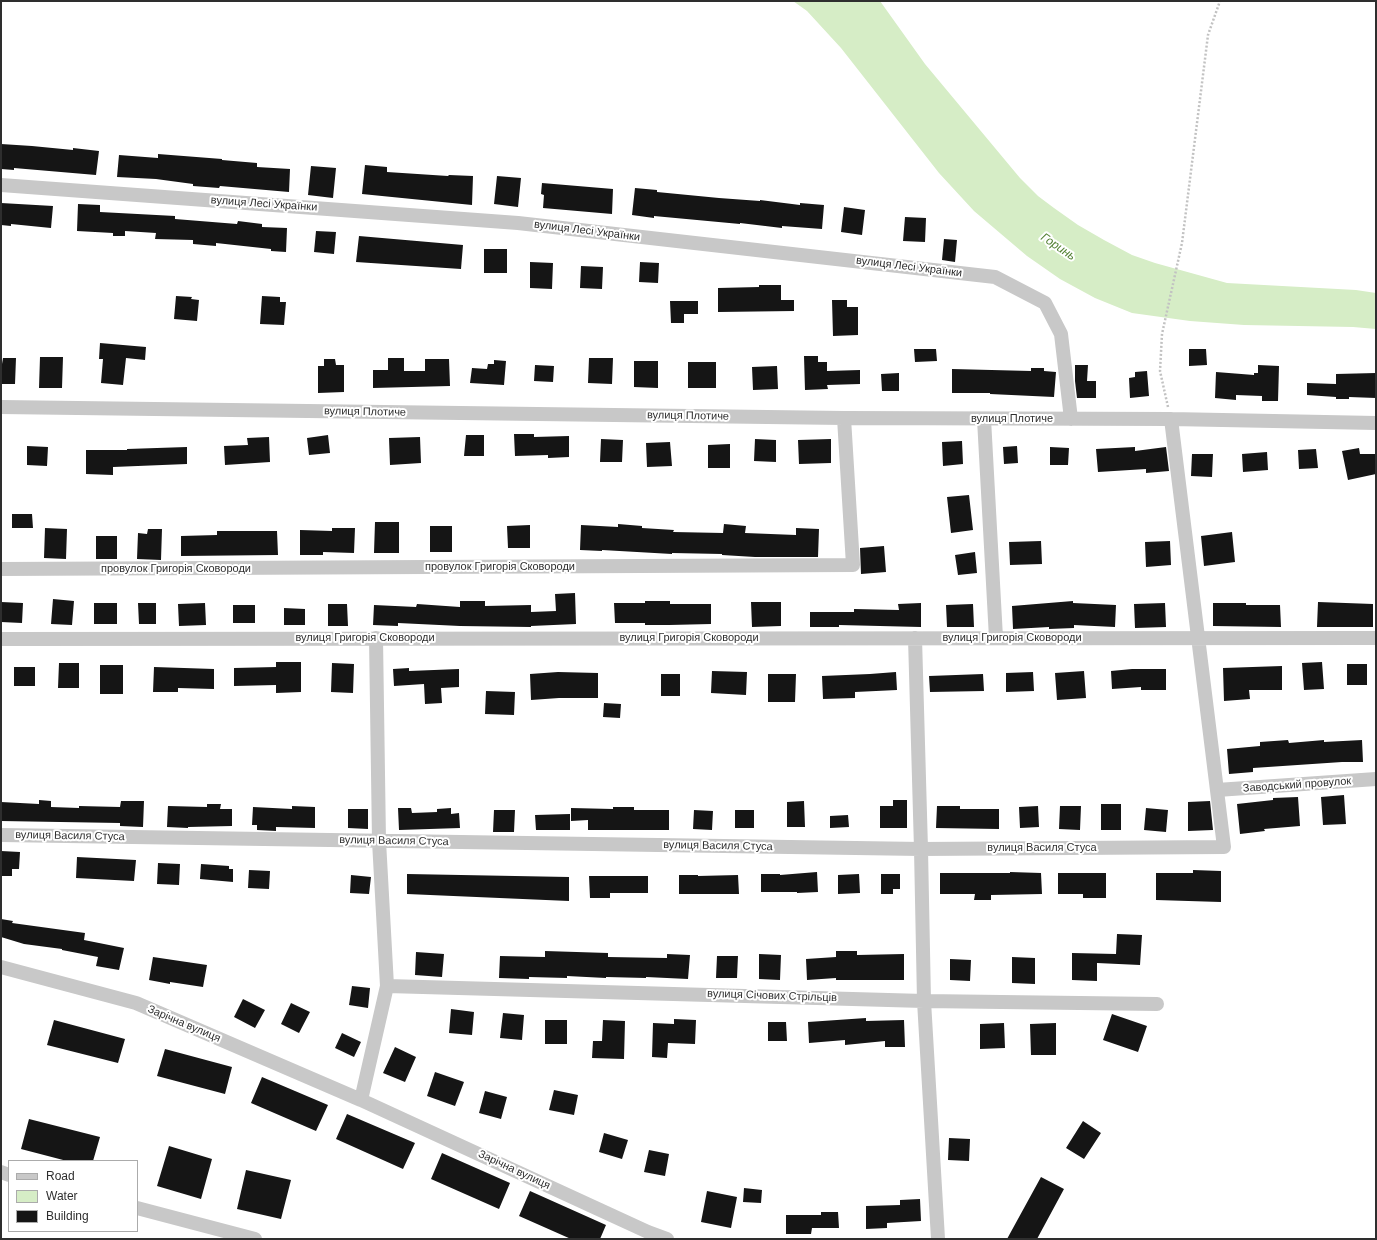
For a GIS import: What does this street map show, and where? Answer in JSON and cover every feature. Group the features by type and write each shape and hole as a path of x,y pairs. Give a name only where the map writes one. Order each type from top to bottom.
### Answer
{"street":[{"name":"вулиця Лесі Українки","path":"1,185 518,223 995,277 1045,303 1061,334 1071,419"},
{"name":"вулиця Плотиче","path":"1,407 844,418 1171,419 1376,423"},
{"name":"провулок Григорія Сковороди","path":"1,570 853,565 844,418"},
{"path":"984,419 996,638"},
{"name":"вулиця Василя Стуса","path":"1,835 921,850 1224,847 1171,419"},
{"path":"361,1100 387,986 379,841 376,638"},
{"path":"915,638 924,1001 938,1239"},
{"name":"вулиця Григорія Сковороди","path":"1,639 1376,638"},
{"name":"Заводський провулок","path":"1217,790 1376,779"},
{"name":"Зарічна вулиця","path":"1,967 136,1003 361,1100 647,1236 667,1239"},
{"name":"вулиця Січових Стрільців","path":"387,986 924,1001 1157,1004"},
{"path":"138,1208 255,1239"}],"path":[{"path":"1171,419 1160,371 1162,334 1182,244 1208,35 1220,1"}],"water":[{"name":"Горинь","path":"793,1 880,1 925,64 1020,178 1038,196 1054,208 1078,225 1104,240 1132,255 1227,283 1356,290 1376,293 1376,329 1353,327 1244,325 1190,321 1132,313 1095,298 1060,279 1027,256 974,211 939,173 841,48 807,11"}],"building":[{"path":"1,144 99,151 96,175 14,168 14,170 1,169"},
{"path":"158,154 222,159 257,163 257,167 290,169 289,192 220,186 219,188 193,186 193,184 156,179 117,177 119,155 158,158"},
{"path":"365,165 387,167 387,172 473,176 472,205 362,194"},
{"path":"311,166 336,168 333,198 308,195"},
{"path":"497,176 521,178 518,207 494,204"},
{"path":"542,183 613,189 612,214 543,208 544,195 541,194"},
{"path":"635,188 657,190 657,192 719,198 760,200 800,205 800,203 824,205 822,229 782,226 782,228 740,223 654,216 654,218 632,215"},
{"path":"1,203 53,206 51,228 11,224 11,226 1,225"},
{"path":"78,204 100,205 100,212 175,216 175,219 237,224 238,221 262,224 262,227 287,228 286,252 216,243 216,246 193,244 193,240 155,239 156,233 125,231 125,236 113,236 113,233 77,231"},
{"path":"844,207 865,210 862,235 841,232"},
{"path":"905,217 926,218 925,242 903,241"},
{"path":"316,231 336,232 334,254 314,252"},
{"path":"359,236 463,245 461,269 356,262"},
{"path":"944,239 957,240 955,262 942,260"},
{"path":"484,249 507,249 507,273 484,273"},
{"path":"530,262 553,263 552,289 530,288"},
{"path":"640,262 659,263 658,283 639,282"},
{"path":"581,266 603,267 602,289 580,288"},
{"path":"759,285 781,285 781,300 794,300 794,311 718,312 718,288 759,287"},
{"path":"176,296 192,297 191,299 199,300 197,321 174,319"},
{"path":"262,296 280,297 280,302 286,302 284,325 260,324"},
{"path":"832,300 847,300 847,307 858,307 858,335 833,336"},
{"path":"670,301 698,301 698,314 684,314 684,323 671,323"},
{"path":"100,343 146,347 145,360 126,358 123,385 101,383 103,359 99,359"},
{"path":"914,349 936,349 937,361 915,362"},
{"path":"1189,349 1206,349 1207,365 1189,366"},
{"path":"804,356 818,356 818,362 827,362 827,371 860,370 860,384 827,385 828,389 805,390"},
{"path":"40,357 63,357 62,388 39,388"},
{"path":"3,358 16,358 15,384 1,384 1,364"},
{"path":"388,358 404,358 404,371 425,371 425,359 449,359 450,386 373,388 373,370 388,370"},
{"path":"589,358 613,358 612,384 588,383"},
{"path":"324,359 335,359 336,365 344,365 344,392 318,393 318,366 324,366"},
{"path":"494,360 506,361 504,385 470,383 472,368 487,369 488,364 494,364"},
{"path":"634,361 658,361 658,388 634,387"},
{"path":"688,362 716,362 716,388 688,388"},
{"path":"535,365 554,366 553,382 534,381"},
{"path":"1075,365 1088,365 1087,381 1096,381 1096,398 1077,398"},
{"path":"1258,365 1279,366 1278,401 1262,401 1262,396 1236,395 1236,400 1215,398 1216,372 1254,375 1254,373 1258,373"},
{"path":"777,366 778,389 753,390 752,367"},
{"path":"1031,368 1044,368 1044,371 1056,372 1054,397 990,393 952,393 952,369 1031,371"},
{"path":"1147,371 1149,396 1130,398 1129,378 1135,377 1135,372"},
{"path":"899,373 899,391 882,391 881,374"},
{"path":"1376,373 1376,398 1349,397 1349,399 1336,399 1336,397 1307,395 1307,383 1336,384 1336,374"},
{"path":"514,434 534,434 534,437 569,436 569,457 548,458 548,455 515,456"},
{"path":"328,435 330,453 309,455 307,438"},
{"path":"466,435 484,435 484,456 464,456"},
{"path":"269,437 270,462 225,465 224,446 248,445 247,438"},
{"path":"420,437 421,463 390,465 389,438"},
{"path":"601,439 623,440 622,462 600,462"},
{"path":"755,439 776,440 776,462 754,461"},
{"path":"831,439 831,463 799,464 798,440"},
{"path":"962,441 963,464 943,466 942,442"},
{"path":"670,442 672,466 647,467 646,443"},
{"path":"730,444 730,468 708,468 708,445"},
{"path":"27,446 48,447 47,466 27,465"},
{"path":"1017,446 1018,463 1004,464 1003,447"},
{"path":"187,447 187,464 113,467 113,475 86,474 86,450 127,450"},
{"path":"1050,447 1069,448 1068,465 1050,465"},
{"path":"1135,447 1135,451 1166,447 1169,471 1146,473 1146,469 1098,472 1096,449"},
{"path":"1359,448 1360,454 1376,454 1376,474 1348,480 1342,451"},
{"path":"1316,449 1318,468 1299,469 1298,450"},
{"path":"1267,452 1268,470 1243,472 1242,454"},
{"path":"1192,454 1213,454 1212,477 1191,476"},
{"path":"969,495 973,530 951,533 947,497"},
{"path":"12,514 32,514 33,528 12,528"},
{"path":"375,522 399,522 399,553 374,553"},
{"path":"618,524 642,526 642,528 674,530 673,532 723,533 724,524 746,526 745,533 796,535 796,528 819,529 818,557 755,557 722,554 672,554 580,550 581,525 618,527"},
{"path":"530,525 530,548 508,548 507,526"},
{"path":"430,526 452,526 452,552 430,552"},
{"path":"45,528 67,529 66,559 44,558"},
{"path":"332,528 355,528 354,553 323,552 323,555 300,555 300,530 332,531"},
{"path":"148,529 162,529 161,560 137,559 138,533 147,534"},
{"path":"217,531 277,531 278,555 181,556 181,536 217,535"},
{"path":"1232,532 1235,562 1204,566 1201,536"},
{"path":"96,536 117,536 117,559 96,559"},
{"path":"1041,541 1042,564 1010,565 1009,542"},
{"path":"1170,541 1171,565 1146,567 1145,542"},
{"path":"884,546 886,572 861,574 860,548"},
{"path":"975,552 977,573 958,575 955,555"},
{"path":"575,593 576,624 531,627 398,623 398,626 373,625 374,605 416,607 417,604 460,607 460,601 485,601 485,606 531,605 531,612 556,611 555,594"},
{"path":"53,599 74,601 72,625 51,624"},
{"path":"645,601 670,601 670,604 711,604 711,624 645,625 645,623 615,623 614,603 645,603"},
{"path":"1073,601 1073,603 1116,605 1115,627 1074,625 1074,628 1049,629 1049,627 1013,629 1012,606"},
{"path":"1,602 23,603 22,623 1,622"},
{"path":"751,602 781,602 781,626 752,627"},
{"path":"1318,602 1373,604 1373,627 1317,627"},
{"path":"94,603 117,603 117,624 94,624"},
{"path":"138,603 156,603 156,624 139,624"},
{"path":"205,603 206,625 179,626 178,604"},
{"path":"921,603 921,627 839,625 839,627 810,627 810,612 854,612 854,609 899,610 898,604"},
{"path":"1165,603 1166,627 1135,628 1134,604"},
{"path":"1213,603 1280,605 1281,627 1213,626"},
{"path":"328,604 347,604 348,626 328,626"},
{"path":"973,604 974,627 947,627 946,605"},
{"path":"233,605 255,605 255,623 233,623"},
{"path":"284,608 305,609 305,625 284,625"},
{"path":"276,662 301,662 301,692 276,693 276,685 234,686 234,668 276,667"},
{"path":"1322,662 1324,689 1304,690 1302,663"},
{"path":"59,663 79,663 79,688 58,688"},
{"path":"332,663 354,664 353,693 331,692"},
{"path":"1347,664 1367,664 1367,685 1347,685"},
{"path":"100,665 123,665 123,694 100,694"},
{"path":"1282,666 1282,690 1249,690 1250,699 1224,701 1223,668"},
{"path":"14,667 35,667 35,686 14,686"},
{"path":"154,667 214,669 214,689 178,688 178,692 153,692"},
{"path":"409,668 409,671 459,669 459,687 441,688 442,703 425,704 424,684 394,686 393,669"},
{"path":"1132,669 1166,669 1166,690 1141,690 1141,687 1112,689 1111,671"},
{"path":"712,671 747,672 746,695 711,693"},
{"path":"1084,671 1086,698 1057,700 1055,673"},
{"path":"558,672 598,673 598,698 531,700 530,674"},
{"path":"896,672 897,690 855,692 855,698 823,699 822,676"},
{"path":"1033,672 1034,691 1006,692 1006,673"},
{"path":"661,674 680,674 680,696 661,696"},
{"path":"768,674 796,674 795,702 768,702"},
{"path":"983,674 984,691 930,692 929,676"},
{"path":"486,691 515,692 514,715 485,714"},
{"path":"604,703 621,704 620,718 603,717"},
{"path":"1288,740 1289,743 1324,740 1324,742 1362,740 1363,762 1253,768 1253,772 1229,774 1227,749 1260,746 1260,742"},
{"path":"1344,795 1346,824 1323,825 1321,797"},
{"path":"1298,797 1300,826 1264,829 1265,831 1240,834 1237,804 1273,800 1273,798"},
{"path":"39,800 51,801 51,807 79,808 79,806 120,807 121,801 144,801 143,827 120,826 120,823 1,821 1,802 39,804"},
{"path":"893,800 907,800 907,828 880,828 880,806 893,806"},
{"path":"804,801 805,827 787,827 787,802"},
{"path":"1210,801 1213,830 1188,831 1188,802"},
{"path":"207,804 221,804 220,809 232,809 232,826 188,828 167,827 168,806 207,807"},
{"path":"1101,804 1121,804 1121,830 1101,830"},
{"path":"292,806 315,807 315,828 276,827 276,831 257,830 257,825 252,825 253,807 292,809"},
{"path":"937,806 960,806 960,809 999,809 999,829 936,828"},
{"path":"1038,806 1039,827 1020,828 1019,807"},
{"path":"1060,806 1081,806 1080,830 1059,829"},
{"path":"613,807 634,807 634,810 669,810 669,830 588,830 588,820 571,821 571,808 613,809"},
{"path":"398,808 411,808 412,813 437,812 437,809 451,808 451,814 459,813 460,828 399,830"},
{"path":"1146,808 1168,810 1166,832 1144,830"},
{"path":"348,809 368,809 368,829 348,828"},
{"path":"494,810 515,810 514,832 493,832"},
{"path":"694,810 713,811 712,830 693,829"},
{"path":"735,810 754,810 754,828 735,828"},
{"path":"570,814 570,830 536,830 535,815"},
{"path":"848,815 849,827 830,828 830,816"},
{"path":"1,851 20,852 19,869 12,869 12,876 1,876"},
{"path":"77,857 136,860 134,881 76,878"},
{"path":"158,863 180,864 179,885 157,884"},
{"path":"201,864 229,866 229,869 233,869 233,882 200,879"},
{"path":"249,870 270,871 269,889 248,888"},
{"path":"1193,870 1221,871 1221,902 1156,900 1156,873 1193,873"},
{"path":"817,872 818,892 761,892 761,874 780,875"},
{"path":"940,873 1041,873 1042,894 991,895 991,900 974,900 975,894 940,894"},
{"path":"1058,873 1106,873 1106,898 1083,898 1083,894 1058,894"},
{"path":"407,874 569,877 569,901 407,894"},
{"path":"859,874 860,893 838,894 838,875"},
{"path":"881,874 900,874 900,889 893,889 893,894 881,894"},
{"path":"351,875 371,877 369,894 350,893"},
{"path":"679,875 738,875 739,894 679,894"},
{"path":"589,876 648,876 648,893 610,893 610,898 590,898"},
{"path":"1,919 13,921 12,923 85,933 84,940 124,948 119,970 96,966 98,957 62,949 24,944 1,937"},
{"path":"1117,934 1142,935 1140,965 1097,963 1097,981 1072,980 1072,953 1116,954"},
{"path":"545,951 608,953 608,957 667,958 667,954 690,955 688,979 567,976 567,978 499,978 500,956 545,957"},
{"path":"836,951 857,951 857,955 904,954 904,980 836,980 836,978 807,980 806,959 836,957"},
{"path":"416,952 444,954 442,977 415,975"},
{"path":"759,954 781,955 780,980 759,979"},
{"path":"717,956 738,956 737,978 716,978"},
{"path":"153,957 207,965 203,987 170,982 170,984 149,980"},
{"path":"1012,957 1035,958 1035,984 1012,983"},
{"path":"950,959 971,960 970,981 950,980"},
{"path":"352,986 370,988 368,1008 349,1005"},
{"path":"243,999 265,1010 255,1028 234,1017"},
{"path":"291,1003 310,1012 299,1033 281,1024"},
{"path":"451,1009 474,1012 472,1035 449,1033"},
{"path":"503,1013 524,1015 522,1040 500,1038"},
{"path":"1112,1014 1147,1026 1138,1052 1103,1040"},
{"path":"866,1018 866,1021 904,1020 905,1047 885,1047 885,1041 845,1045 845,1040 809,1043 808,1022"},
{"path":"674,1019 696,1020 695,1044 668,1043 667,1058 652,1057 653,1023 674,1024"},
{"path":"54,1020 125,1039 118,1063 47,1045"},
{"path":"545,1020 567,1020 567,1044 545,1044"},
{"path":"603,1020 625,1021 624,1059 592,1058 593,1041 602,1041"},
{"path":"768,1022 786,1022 787,1041 768,1041"},
{"path":"1004,1023 1005,1048 980,1049 980,1024"},
{"path":"1056,1023 1056,1055 1031,1055 1030,1024"},
{"path":"342,1033 361,1042 354,1057 335,1048"},
{"path":"395,1047 416,1057 405,1082 383,1073"},
{"path":"165,1049 232,1067 225,1094 157,1076"},
{"path":"435,1072 464,1082 455,1106 427,1096"},
{"path":"262,1077 328,1105 316,1131 251,1103"},
{"path":"554,1090 578,1095 574,1115 549,1110"},
{"path":"485,1091 507,1097 501,1119 479,1113"},
{"path":"347,1114 415,1143 403,1169 336,1139"},
{"path":"29,1119 100,1137 93,1160 63,1160 21,1149"},
{"path":"1083,1121 1101,1133 1084,1159 1066,1148"},
{"path":"604,1133 628,1140 622,1159 599,1152"},
{"path":"949,1138 970,1139 969,1161 948,1160"},
{"path":"169,1146 212,1159 201,1199 157,1186"},
{"path":"649,1150 669,1154 665,1176 644,1172"},
{"path":"442,1153 510,1183 499,1209 431,1179"},
{"path":"246,1170 291,1180 281,1219 237,1209"},
{"path":"1041,1177 1064,1189 1037,1239 1007,1239"},
{"path":"744,1188 762,1190 761,1203 743,1202"},
{"path":"530,1191 606,1225 600,1239 571,1239 519,1216"},
{"path":"707,1191 737,1197 731,1228 701,1222"},
{"path":"920,1199 921,1221 887,1223 887,1228 866,1229 866,1206 900,1205 900,1200"},
{"path":"821,1212 838,1212 839,1228 812,1228 811,1234 786,1234 786,1215 821,1215"}]}
